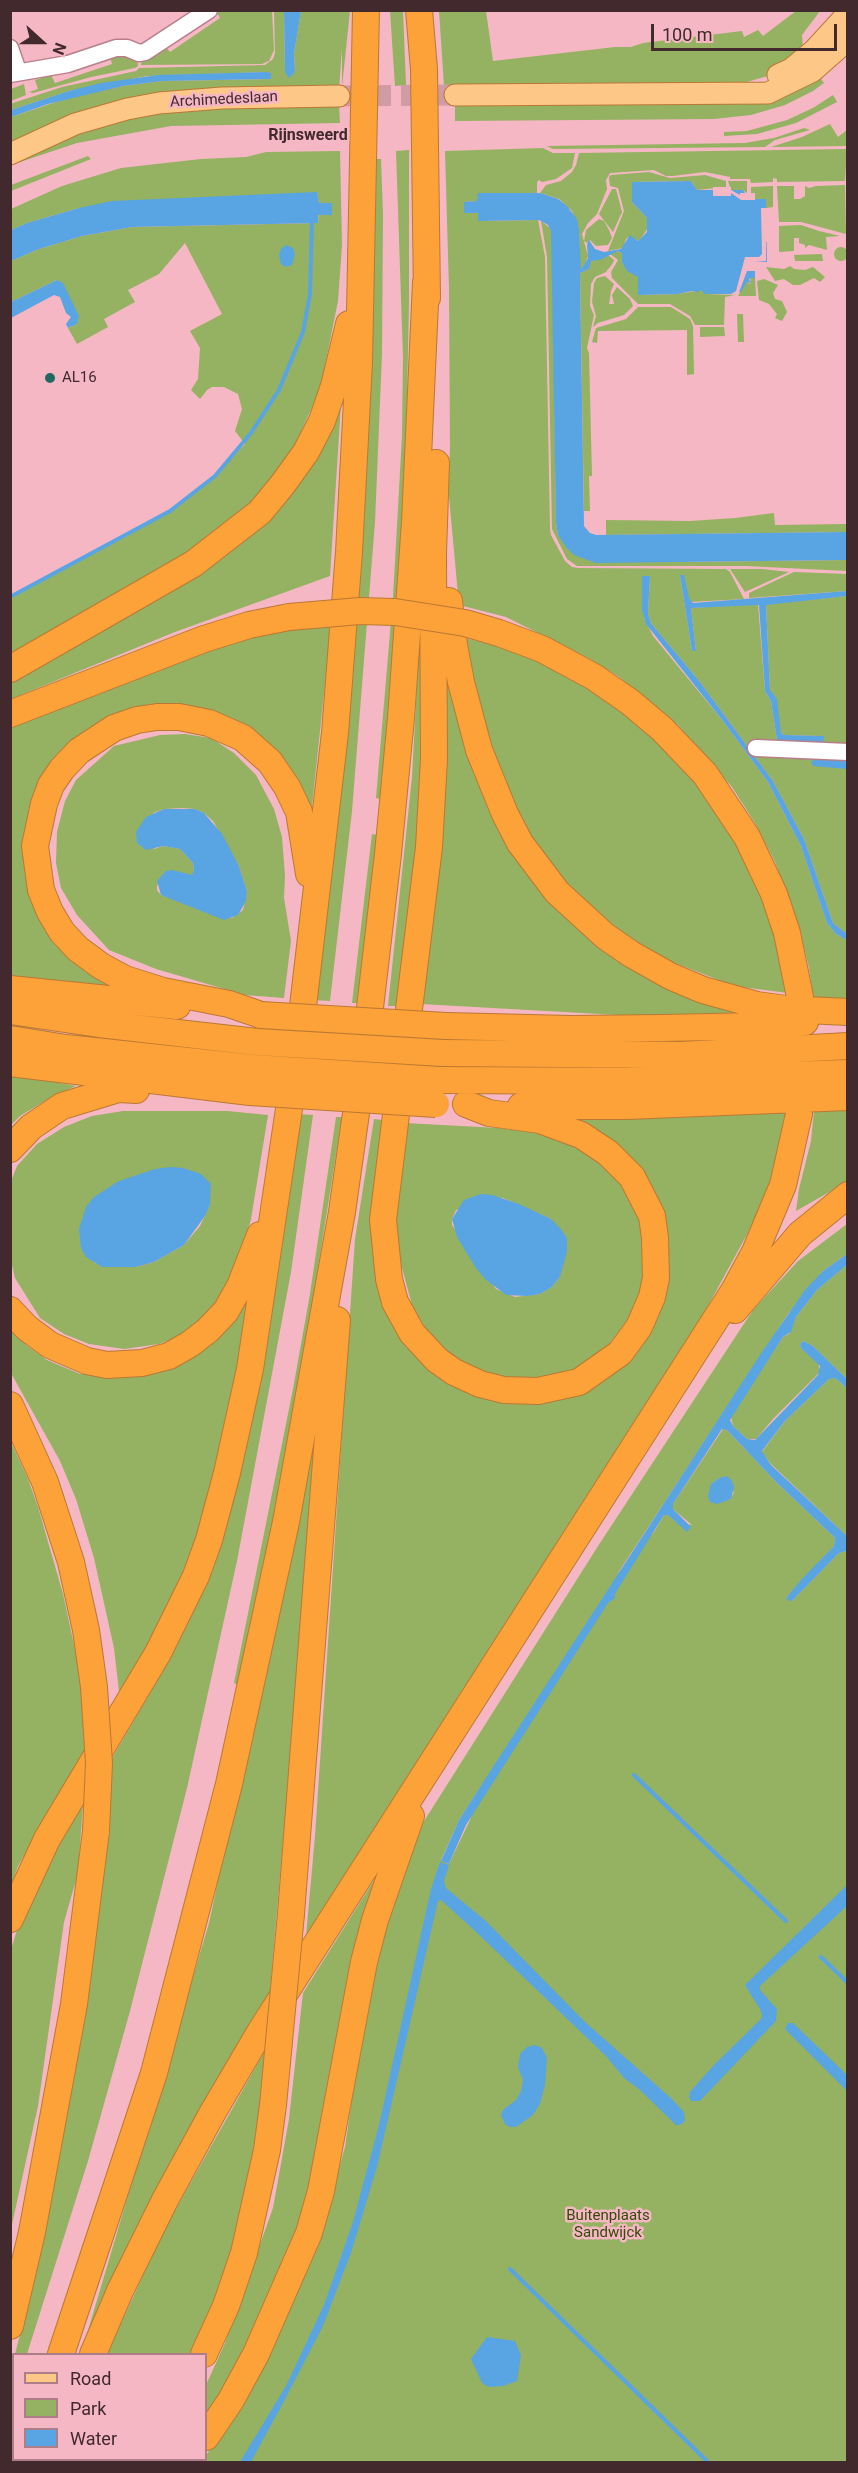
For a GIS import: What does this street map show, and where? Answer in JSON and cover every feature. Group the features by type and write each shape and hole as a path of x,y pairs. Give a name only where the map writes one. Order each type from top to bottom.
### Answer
{"highway":[{"path":"10,1919 47,1839 183,1607 199,1567 227,1473 250,1370 281,1172 314,916 334,733 349,552 361,277 366,10"},
{"path":"419,10 424,69 426,282 436,463 454,645 479,750 496,793 520,843 537,867 575,909 605,936 632,954 670,976 730,999 786,1009 848,1012"},
{"path":"10,669 193,564 260,512 306,452 322,421 334,386 361,277"},
{"path":"62,2353 154,2073 229,1784 286,1522 342,1212 372,990 401,718 415,522 426,282"},
{"path":"436,463 433,553 434,770 429,847 383,1220 389,1279 395,1302 412,1333 437,1360 454,1372 480,1384 504,1390 538,1391 579,1382 620,1353 639,1327 652,1297 656,1278 656,1238 652,1216 632,1178 608,1154 581,1135 540,1120 489,1113 438,1092"},
{"path":"10,714 204,639 249,625 289,617 348,611 395,612 453,621 499,633 543,649 594,677 630,702 662,729 705,774 747,837 774,894 787,933 800,997"},
{"path":"261,1015 230,1004 163,991 125,979 101,966 70,941 50,912 41,890 37,868 35,846 39,823 51,785 79,751 106,731 137,720 158,717 194,719 243,738 270,762 287,787 299,812 314,916"},
{"path":"10,989 261,1015 446,1026 571,1029 663,1028 759,1026 848,1018"},
{"path":"10,1011 120,1027 257,1042 443,1053 681,1055 848,1046"},
{"path":"10,1039 252,1080 438,1092 627,1081 848,1073"},
{"path":"10,1063 220,1089"},
{"path":"10,1149 44,1117 62,1106 90,1096 118,1089 169,1092 220,1089 252,1080"},
{"path":"466,1104 627,1106 848,1097"},
{"path":"94,2353 120,2291 165,2200 260,2032 695,1356 735,1289 774,1208 790,1159 799,1114"},
{"path":"10,1310 27,1328 50,1345 87,1360 107,1365 142,1363 169,1356 208,1330 225,1311 240,1286 257,1245 281,1172"},
{"path":"695,1356 800,1234 848,1195"},
{"path":"205,2353 226,2306 244,2253 267,2150 273,2105 291,1914 310,1650 333,1384 342,1212"},
{"path":"10,1405 45,1482 68,1553 86,1630 94,1687 99,1763 96,1831 75,2004 32,2232 10,2326"},
{"path":"207,2436 231,2400 256,2354 309,2233 330,2146 364,1962 375,1920 429,1768"}],"main road":[{"path":"727,95 791,69 814,50 848,13"},
{"path":"455,95 768,93 813,71 847,39"},
{"name":"Archimedeslaan","path":"10,154 75,124 148,105 184,99 339,96"}],"street":[{"path":"10,48 14,72 68,64 116,48 127,48 139,53 145,52 209,10"},
{"path":"756,748 848,752"}],"green space":[{"path":"216,11 272,11 274,50 269,61 262,64 141,65 142,57 165,46 170,52 220,18"},
{"path":"274,11 284,11 285,72 295,72 294,54 301,11 350,11 342,87 342,48 339,89 242,88 11,147 11,117 74,96 162,81 271,79 266,72 147,76 69,91 11,110 10,104 62,87 136,71 139,68 265,65 273,59 275,53"},
{"path":"390,11 403,11 406,85 395,86"},
{"path":"439,11 486,11 493,61 631,47 643,43 742,31 744,37 758,30 763,36 796,11 820,11 802,35 803,48 768,76 736,85 444,86"},
{"path":"114,54 137,57 138,66 33,93 29,92 38,89 35,80 51,75 55,83 112,64 110,57"},
{"path":"821,72 824,76 821,79 824,83 813,91 785,105 751,115 714,119 455,121 455,101 736,103"},
{"path":"24,84 26,95 11,101 11,89"},
{"path":"833,95 837,102 796,123 757,134 724,136 724,132 747,131 787,120 813,108"},
{"path":"339,104 340,123 171,126 77,143 11,165 39,146 154,110"},
{"path":"830,124 838,137 847,130 847,146 771,147 802,137"},
{"path":"804,128 810,130 775,140 765,147 553,149 547,146 745,143 774,138"},
{"path":"543,148 553,153 575,153 572,168 556,179 542,182 539,180 537,193 478,193 478,201 464,202 478,213 478,221 538,220 545,257 550,529 565,561 572,567 578,568 726,569 730,572 744,599 690,602 680,575 692,651 696,651 691,608 758,604 765,691 771,701 777,740 821,736 781,733 770,690 766,604 847,596 847,934 833,923 804,839 773,781 700,682 651,623 648,613 650,577 644,618 653,636 723,721 768,782 801,846 827,923 836,934 847,940 847,1001 813,997 799,926 775,862 755,823 732,787 678,725 618,676 590,659 506,617 459,605 448,486 450,449 449,289 445,151"},
{"path":"847,149 845,181 777,182 777,179 773,178 773,182 751,183 750,179 730,179 730,177 705,172 673,176 666,176 654,170 610,173 606,180 607,189 597,214 582,234 588,256 583,269 580,270 579,230 572,211 559,199 540,193 546,185 561,181 572,172 579,153"},
{"path":"409,150 405,490 381,799 376,798 393,597 402,436 403,357 396,151"},
{"path":"340,151 342,245 338,301 320,390 294,447 253,502 201,545 101,605 11,654 11,598 170,511 215,476 245,444 235,431 242,409 238,394 224,387 212,387 200,399 191,390 198,379 200,348 190,331 222,314 185,243 159,274 128,290 135,302 104,319 108,327 77,344 68,328 77,324 57,280 11,302 11,261 39,249 82,236 132,227 318,223 319,204 317,193 79,208 11,230 11,209 62,186 121,168 201,159 246,157 266,152"},
{"path":"88,156 91,159 11,191 11,185"},
{"path":"375,159 381,159 383,214 382,354 375,522 352,811 330,1001 313,1000"},
{"path":"649,172 670,178 705,175 726,181 726,187 697,190 691,181 632,182 632,202 647,218 648,228 639,241 629,237 623,248 608,251 624,211 618,188 610,186 609,177"},
{"path":"728,181 747,181 747,193 742,190 731,190"},
{"path":"845,185 846,234 801,222 779,222 777,186 794,186 794,199 800,199 805,196 805,186 809,188"},
{"path":"773,186 773,207 766,208 765,199 755,199 755,193 751,193 751,187"},
{"path":"612,189 616,189 622,212 613,232 599,214"},
{"path":"599,219 604,221 612,238 608,245 596,246 590,240 587,243 584,241 586,230"},
{"path":"541,221 550,228 552,235 558,535 672,562 847,560 847,571 746,566 577,566 567,559 552,529 547,257"},
{"path":"801,225 840,236 826,237 827,250 809,245 805,248 805,245 799,243 799,238 794,238 794,251 779,252 779,226"},
{"path":"841,247 846,249 848,254 846,259 841,261 836,259 834,254 836,249"},
{"path":"618,251 622,253 622,262 638,277 638,295 678,294 701,290 706,294 735,295 725,297 724,325 695,325 690,316 670,304 638,304 612,278 611,272 618,260 610,254"},
{"path":"822,254 823,261 795,261 794,255"},
{"path":"608,255 614,260 613,263 606,272 595,277 591,284 590,306 594,315 587,348 589,353 592,476 589,476 590,511 584,511 580,273 589,269 590,261"},
{"path":"790,266 794,269 805,270 813,267 825,277 820,282 814,278 800,285 793,285 784,279 775,281 766,267 784,269"},
{"path":"605,276 614,284 609,304 614,304 612,295 617,287 630,299 633,306 624,315 598,323 593,327 596,316 592,302 594,283 597,278"},
{"path":"750,278 755,278 756,296 738,296 744,284 747,282 751,284"},
{"path":"764,279 778,285 773,293 775,299 782,301 787,312 782,321 775,318 777,314 769,304 759,300 757,281"},
{"path":"638,307 671,307 690,319 693,326 694,374 687,375 687,330 598,331 597,343 592,342 596,328 626,319"},
{"path":"737,314 743,314 744,342 738,342"},
{"path":"700,327 724,327 725,336 700,337"},
{"path":"343,373 330,576 175,632 11,699 10,674 265,512"},
{"path":"774,513 775,525 847,524 847,532 606,535 606,520 690,521"},
{"path":"425,532 431,692 406,1006 388,1006 412,777"},
{"path":"730,569 762,569 789,572 745,592"},
{"path":"794,572 847,574 847,591 749,598 749,593"},
{"path":"332,618 310,825 282,768 164,710 54,774 42,904 140,989 11,979 11,722 209,646"},
{"path":"465,638 519,652 551,665 615,701 693,776 750,865 770,919 788,993 734,986 665,959 622,932 562,881 530,840 505,788 477,698"},
{"path":"447,645 541,882 750,1015 618,1015 421,1004"},
{"path":"185,734 211,738 234,753 256,775 274,809 282,837 284,898 291,941 284,998 245,995 156,969 109,950 77,915 61,888 56,863 57,832 65,801 76,780 114,746 160,735","holes":["164,809 195,809 213,821 239,866 247,891 243,910 232,918 161,895 157,890 157,885 193,875 194,870 193,863 180,849 163,846 154,849 153,813"]},
{"path":"372,834 378,835 358,1003 352,1003"},
{"path":"11,1074 76,1086 53,1096 20,1116 11,1125"},
{"path":"847,1108 847,1182 796,1211 811,1141 814,1110"},
{"path":"123,1111 227,1111 268,1115 251,1219 240,1258 209,1317 178,1337 159,1344 124,1349 89,1344 64,1334 40,1318 15,1278 11,1261 10,1184 17,1166 37,1144 64,1127 92,1116","holes":["210,1205 200,1226 184,1245 154,1262 136,1267 115,1267 94,1263"]},
{"path":"793,1111 785,1154 750,1229 686,1346 305,1947 315,1836 355,1239 374,1119 390,1121 380,1266 405,1346 429,1367 515,1400 634,1346 660,1223 566,1119 695,1117"},
{"path":"298,1114 313,1115 291,1272 237,1561 187,1788 130,2011 88,2161 27,2353 15,2353 40,2256 85,2007 111,1760 160,1676 174,1647"},
{"path":"336,1117 342,1117 303,1362 289,1443 238,1685 234,1683 310,1294"},
{"path":"405,1123 498,1128 551,1135 571,1143 599,1162 623,1185 644,1229 647,1276 632,1314 604,1351 582,1368 538,1379 488,1375 462,1362 432,1340 412,1305 398,1253 396,1226","holes":["503,1198 551,1219 560,1277 552,1287 540,1294 515,1297 496,1289 452,1225 456,1210"]},
{"name":"Buitenplaats Sandwijck","path":"847,1224 847,1254 823,1271 788,1314 618,1573 654,1532 664,1515 668,1515 676,1522 692,1525 673,1509 673,1504 723,1429 727,1430 775,1481 835,1538 834,1546 787,1597 792,1601 839,1553 847,1551 847,2462 202,2462 207,2461 207,2454 230,2418 331,2197 345,2147 367,1994 381,1930 414,1837 600,1543 753,1310 798,1261","holes":["719,1478 734,1492 730,1500 711,1484","483,1783 470,1820 449,1864 441,1860 459,1820"]},
{"path":"847,1265 847,1379 813,1346 803,1341 800,1344 801,1348 818,1362 820,1372 756,1439 747,1439 733,1426 731,1417 783,1337 789,1334 796,1317 817,1290"},
{"path":"251,1281 247,1329 203,1522 172,1602 120,1700 114,1648 94,1558 76,1499 60,1461 11,1373 11,1328 26,1345 47,1360 80,1374 117,1373 155,1366"},
{"path":"830,1378 835,1378 847,1388 847,1536 771,1464 762,1452 785,1421"},
{"path":"321,1403 269,2003 81,2353 209,1923"},
{"path":"11,1442 38,1507 63,1594 76,1654 86,1728 85,1751 18,1866 11,1886"},
{"path":"83,1804 78,1873 64,1922 38,2106 11,2229 11,1949 18,1927 45,1869"},
{"path":"388,1858 327,2144 283,2283 207,2425 207,2383 225,2343 273,2208 289,2119 303,1993"},
{"path":"267,2047 261,2133 237,2239 196,2353 107,2353 164,2230"},
{"path":"64,2461 146,2461 145,2462"}],"water":[{"path":"284,11 301,11 294,54 295,72 289,78 285,72"},
{"path":"271,73 271,79 162,81 123,86 48,104 11,117 11,110 101,83 158,75"},
{"path":"691,181 697,190 743,190 749,199 766,199 767,262 755,262 755,278 749,280 752,283 747,282 741,292 736,291 731,294 705,294 701,290 678,294 638,295 638,277 627,271 622,262 622,253 618,251 600,260 591,261 589,269 580,273 584,526 590,533 596,535 847,532 847,560 596,563 574,555 558,535 551,231 548,225 539,220 478,221 478,213 464,213 464,202 477,201 478,193 540,193 558,199 577,219 581,270 588,258 589,240 595,249 604,252 621,249 630,235 638,241 647,232 647,218 632,202 632,182"},
{"path":"317,192 319,203 332,203 332,215 318,215 318,223 132,227 82,236 39,249 11,261 11,230 79,208 112,201"},
{"path":"286,245 293,248 295,254 292,265 286,267 281,264 279,255 281,249"},
{"path":"57,280 63,283 79,316 77,324 68,328 66,324 71,317 66,313 60,297 54,295 11,318 11,302"},
{"path":"680,575 684,575 689,598 693,603 847,591 847,596 766,605 770,690 777,699 781,733 824,736 823,743 777,740 771,701 765,691 759,605 691,608 696,651 692,651"},
{"path":"642,576 650,576 648,613 651,623 700,682 773,781 804,839 833,923 847,934 847,940 836,934 827,923 801,846 768,782 646,624 642,610"},
{"path":"847,759 847,769 813,766 811,761"},
{"path":"164,809 195,809 204,813 222,834 239,866 247,891 246,901 238,915 224,920 161,895 157,881 166,871 172,870 192,875 194,870 193,863 180,849 163,846 146,850 137,843 136,832 146,817"},
{"path":"171,1167 201,1174 211,1184 210,1205 205,1216 184,1245 154,1262 136,1267 102,1267 86,1257 81,1248 79,1229 86,1207 94,1197 119,1181 155,1169"},
{"path":"481,1194 492,1195 519,1204 551,1219 560,1228 567,1238 567,1252 560,1277 552,1287 540,1294 506,1295 485,1279 476,1268 457,1237 452,1219 464,1200"},
{"path":"847,1254 847,1265 817,1290 796,1317 791,1332 783,1337 730,1420 747,1439 755,1440 818,1375 820,1366 801,1348 800,1344 803,1341 813,1346 847,1379 847,1388 835,1378 829,1379 785,1421 762,1451 771,1465 847,1536 847,1551 839,1553 792,1601 787,1600 801,1580 834,1546 835,1538 775,1481 727,1430 722,1429 673,1504 673,1509 691,1527 687,1532 668,1515 664,1515 615,1594 615,1598 608,1603 466,1825 449,1864 441,1861 459,1820 760,1355 805,1290 823,1271"},
{"path":"727,1476 734,1487 731,1499 717,1504 710,1502 708,1496 711,1484"},
{"path":"440,1862 449,1865 444,1881 446,1888 486,1921 585,2022 672,2099 684,2112 685,2121 676,2125 640,2090 624,2078 606,2056 473,1929 441,1900 438,1901 377,2167 351,2253 323,2326 282,2405 251,2462 240,2462 286,2386 324,2305 353,2222 379,2125 431,1889"},
{"path":"847,1885 847,1906 760,1986 760,1990 777,2009 776,2021 700,2101 691,2101 690,2092 762,2018 761,2011 745,1985"},
{"path":"788,2023 793,2023 847,2075 847,2091 785,2029"},
{"path":"535,2045 542,2048 547,2058 545,2085 540,2104 533,2115 516,2127 510,2127 505,2124 501,2115 503,2110 516,2100 521,2091 523,2080 518,2067 520,2054 527,2047"},
{"path":"487,2337 515,2341 521,2355 517,2381 503,2386 489,2387 482,2383 471,2359"}],"pier":[{"path":"713,187 731,187 731,190 740,195 740,193 748,193 750,196 755,196 755,200 741,200 731,193 731,196 713,196"},
{"path":"761,208 769,208 769,241 766,242 766,261 755,262 755,271 747,271 738,295 735,295 745,257 759,257 762,254"}],"waterway":[{"path":"10,597 170,511 215,476 251,433 279,390 303,332 310,294 312,219"},
{"path":"634,1775 786,1921"},
{"path":"821,1957 848,1983"},
{"path":"510,2269 708,2462"}],"tunnel":[{"path":"339,96 455,95"}],"place":[{"name":"AL16","path":"50,378"}],"district":[{"name":"Rijnsweerd","path":"308,136"}]}
